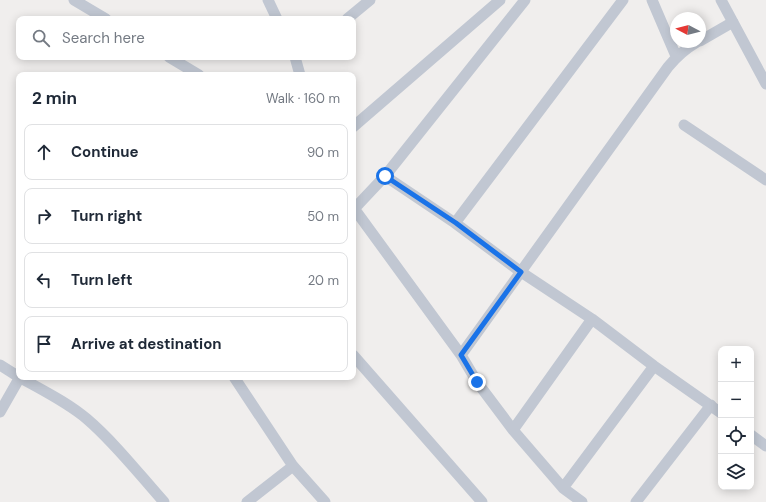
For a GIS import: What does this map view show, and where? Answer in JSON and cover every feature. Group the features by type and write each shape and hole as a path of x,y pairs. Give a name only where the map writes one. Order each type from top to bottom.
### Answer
{"street":[{"path":"74,0 101,16"},
{"path":"268,0 276,16"},
{"path":"351,16 370,0"},
{"path":"356,124 500,0"},
{"path":"356,205 385,176 525,0"},
{"path":"456,223 624,0"},
{"path":"652,0 676,56"},
{"path":"721,0 766,84"},
{"path":"706,37 733,22"},
{"path":"461,355 676,56 688,48"},
{"path":"174,60 194,72"},
{"path":"296,60 299,72"},
{"path":"684,125 766,180"},
{"path":"385,176 456,223 521,272 592,319 654,366 718,411"},
{"path":"356,212 461,355 477,382 512,430 563,488 582,502"},
{"path":"512,430 592,319"},
{"path":"356,358 482,502"},
{"path":"0,366 16,375"},
{"path":"563,488 654,366"},
{"path":"0,412 18,380"},
{"path":"25,380 86,419 107,438 164,502"},
{"path":"236,380 293,466 325,502"},
{"path":"636,502 711,405"},
{"path":"754,437 766,446"},
{"path":"247,502 293,466"}],"route":[{"path":"385,176 456,223 521,272 461,355 477,382"}]}
